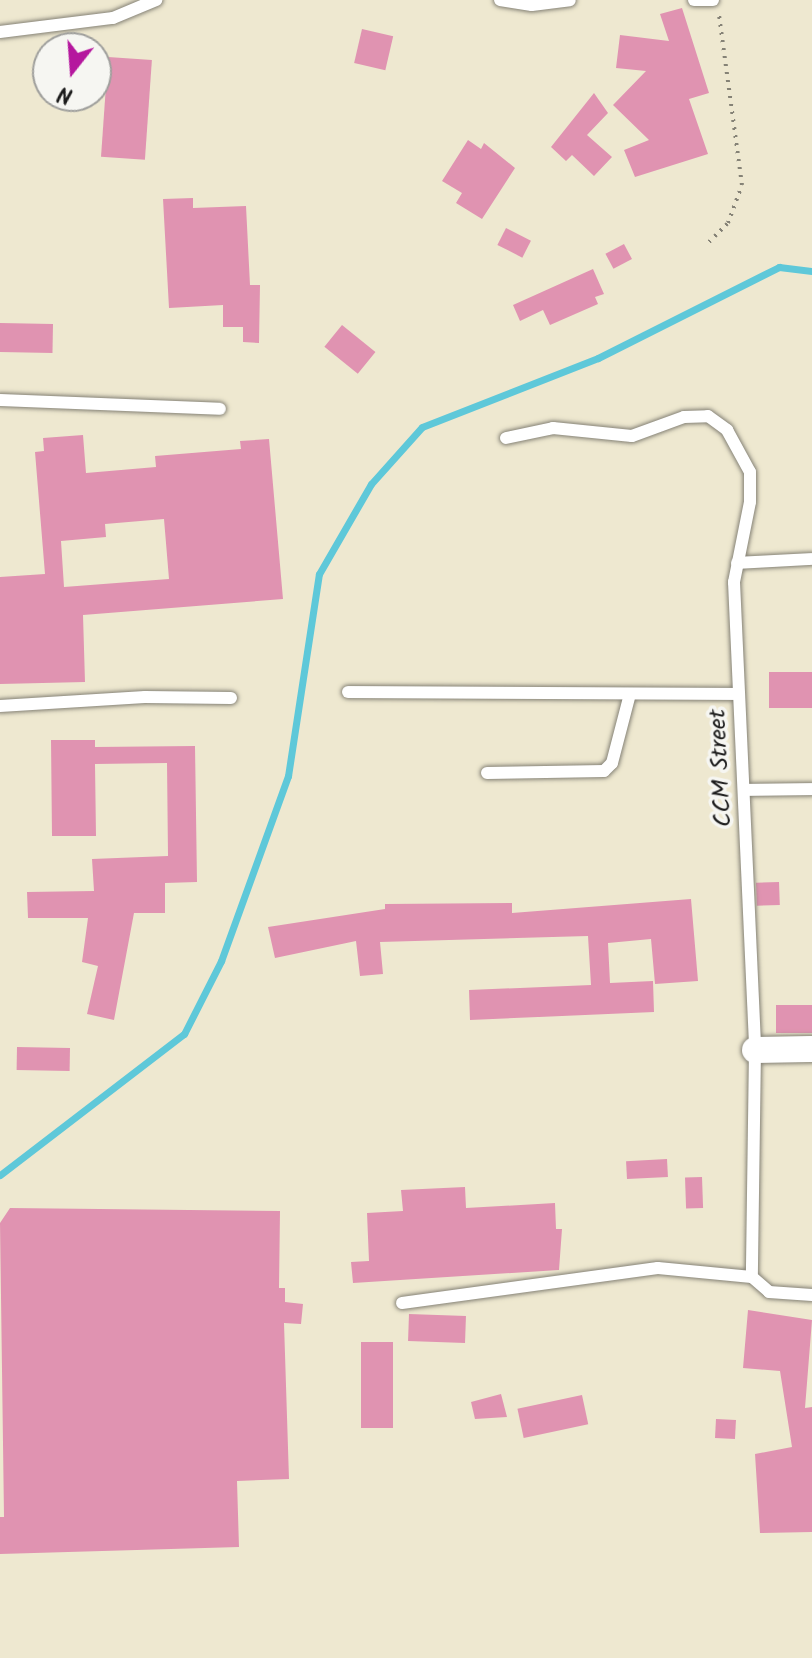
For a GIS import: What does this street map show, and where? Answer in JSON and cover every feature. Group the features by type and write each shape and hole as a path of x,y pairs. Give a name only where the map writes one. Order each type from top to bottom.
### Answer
{"street":[{"path":"755,1050 812,1049"}],"lane":[{"path":"0,32 113,18 156,0"},
{"path":"500,0 532,5 570,0"},
{"path":"694,0 715,0"},
{"path":"0,400 220,409"},
{"name":"CCM Street","path":"506,438 553,428 632,436 698,415 718,421 741,450 750,472 750,502 737,563 739,694 755,1050 752,1277"},
{"path":"737,563 812,559"},
{"path":"348,692 739,694"},
{"path":"487,773 604,771 612,763 630,694"},
{"path":"0,706 145,697 231,698"},
{"path":"744,790 812,789"},
{"path":"402,1303 658,1268 752,1277 769,1292 812,1295"}],"path":[{"path":"709,242 728,223 742,185 715,0"}],"building":[{"path":"682,8 709,93 689,99 708,154 635,177 624,150 649,140 613,105 646,71 616,68 620,35 669,41 660,14"},
{"path":"362,29 393,36 385,70 354,63"},
{"path":"112,57 152,60 145,160 101,157 104,112 112,112"},
{"path":"594,93 608,113 587,135 612,157 594,176 572,155 566,161 551,147"},
{"path":"468,140 481,149 484,143 515,168 482,219 456,203 462,193 442,181"},
{"path":"193,198 193,208 246,206 250,285 260,285 259,343 243,342 243,327 223,327 223,305 169,308 163,199"},
{"path":"506,228 531,241 522,258 497,245"},
{"path":"624,244 632,259 613,269 605,254"},
{"path":"593,269 604,294 595,297 598,304 550,325 543,310 520,321 513,305"},
{"path":"0,323 53,324 52,353 0,352"},
{"path":"342,325 375,352 358,374 324,347"},
{"path":"83,435 86,473 156,467 155,456 241,449 240,441 269,439 283,599 83,615 85,682 0,684 0,577 45,574 35,452 44,451 43,438","holes":["164,519 169,579 64,587 61,541 106,537 105,524"]},
{"path":"769,672 812,672 812,708 769,708"},
{"path":"51,740 95,740 95,747 195,746 197,882 165,883 165,913 134,913 114,1020 87,1014 98,966 82,962 88,918 28,918 27,892 94,891 92,859 168,856 167,763 95,764 96,836 52,836"},
{"path":"779,882 780,905 757,906 756,883"},
{"path":"691,899 698,981 655,984 651,939 608,943 610,983 653,981 654,1012 470,1020 469,990 591,985 588,936 380,942 383,974 360,976 356,941 275,958 268,927 385,909 385,904 512,903 512,913"},
{"path":"776,1005 812,1005 812,1033 776,1033"},
{"path":"17,1047 70,1048 70,1071 17,1070"},
{"path":"667,1159 668,1177 627,1179 626,1161"},
{"path":"702,1177 703,1208 686,1209 685,1178"},
{"path":"465,1187 466,1208 555,1203 556,1229 562,1229 559,1270 353,1283 351,1262 369,1261 367,1213 403,1211 401,1190"},
{"path":"10,1208 280,1211 279,1288 285,1288 285,1302 303,1304 301,1324 284,1323 289,1479 237,1481 239,1547 0,1554 0,1517 4,1517 0,1223"},
{"path":"748,1310 812,1320 805,1408 812,1407 812,1532 760,1533 755,1454 792,1447 780,1371 743,1368"},
{"path":"409,1314 466,1316 465,1343 408,1341"},
{"path":"361,1342 393,1342 393,1428 361,1428"},
{"path":"501,1394 507,1417 475,1419 471,1402"},
{"path":"582,1395 588,1424 524,1438 517,1409"},
{"path":"716,1419 736,1420 735,1439 715,1438"}],"waterway":[{"path":"0,1175 184,1034 221,961 288,776 319,574 371,484 422,427 598,358 779,267 812,271"}]}
